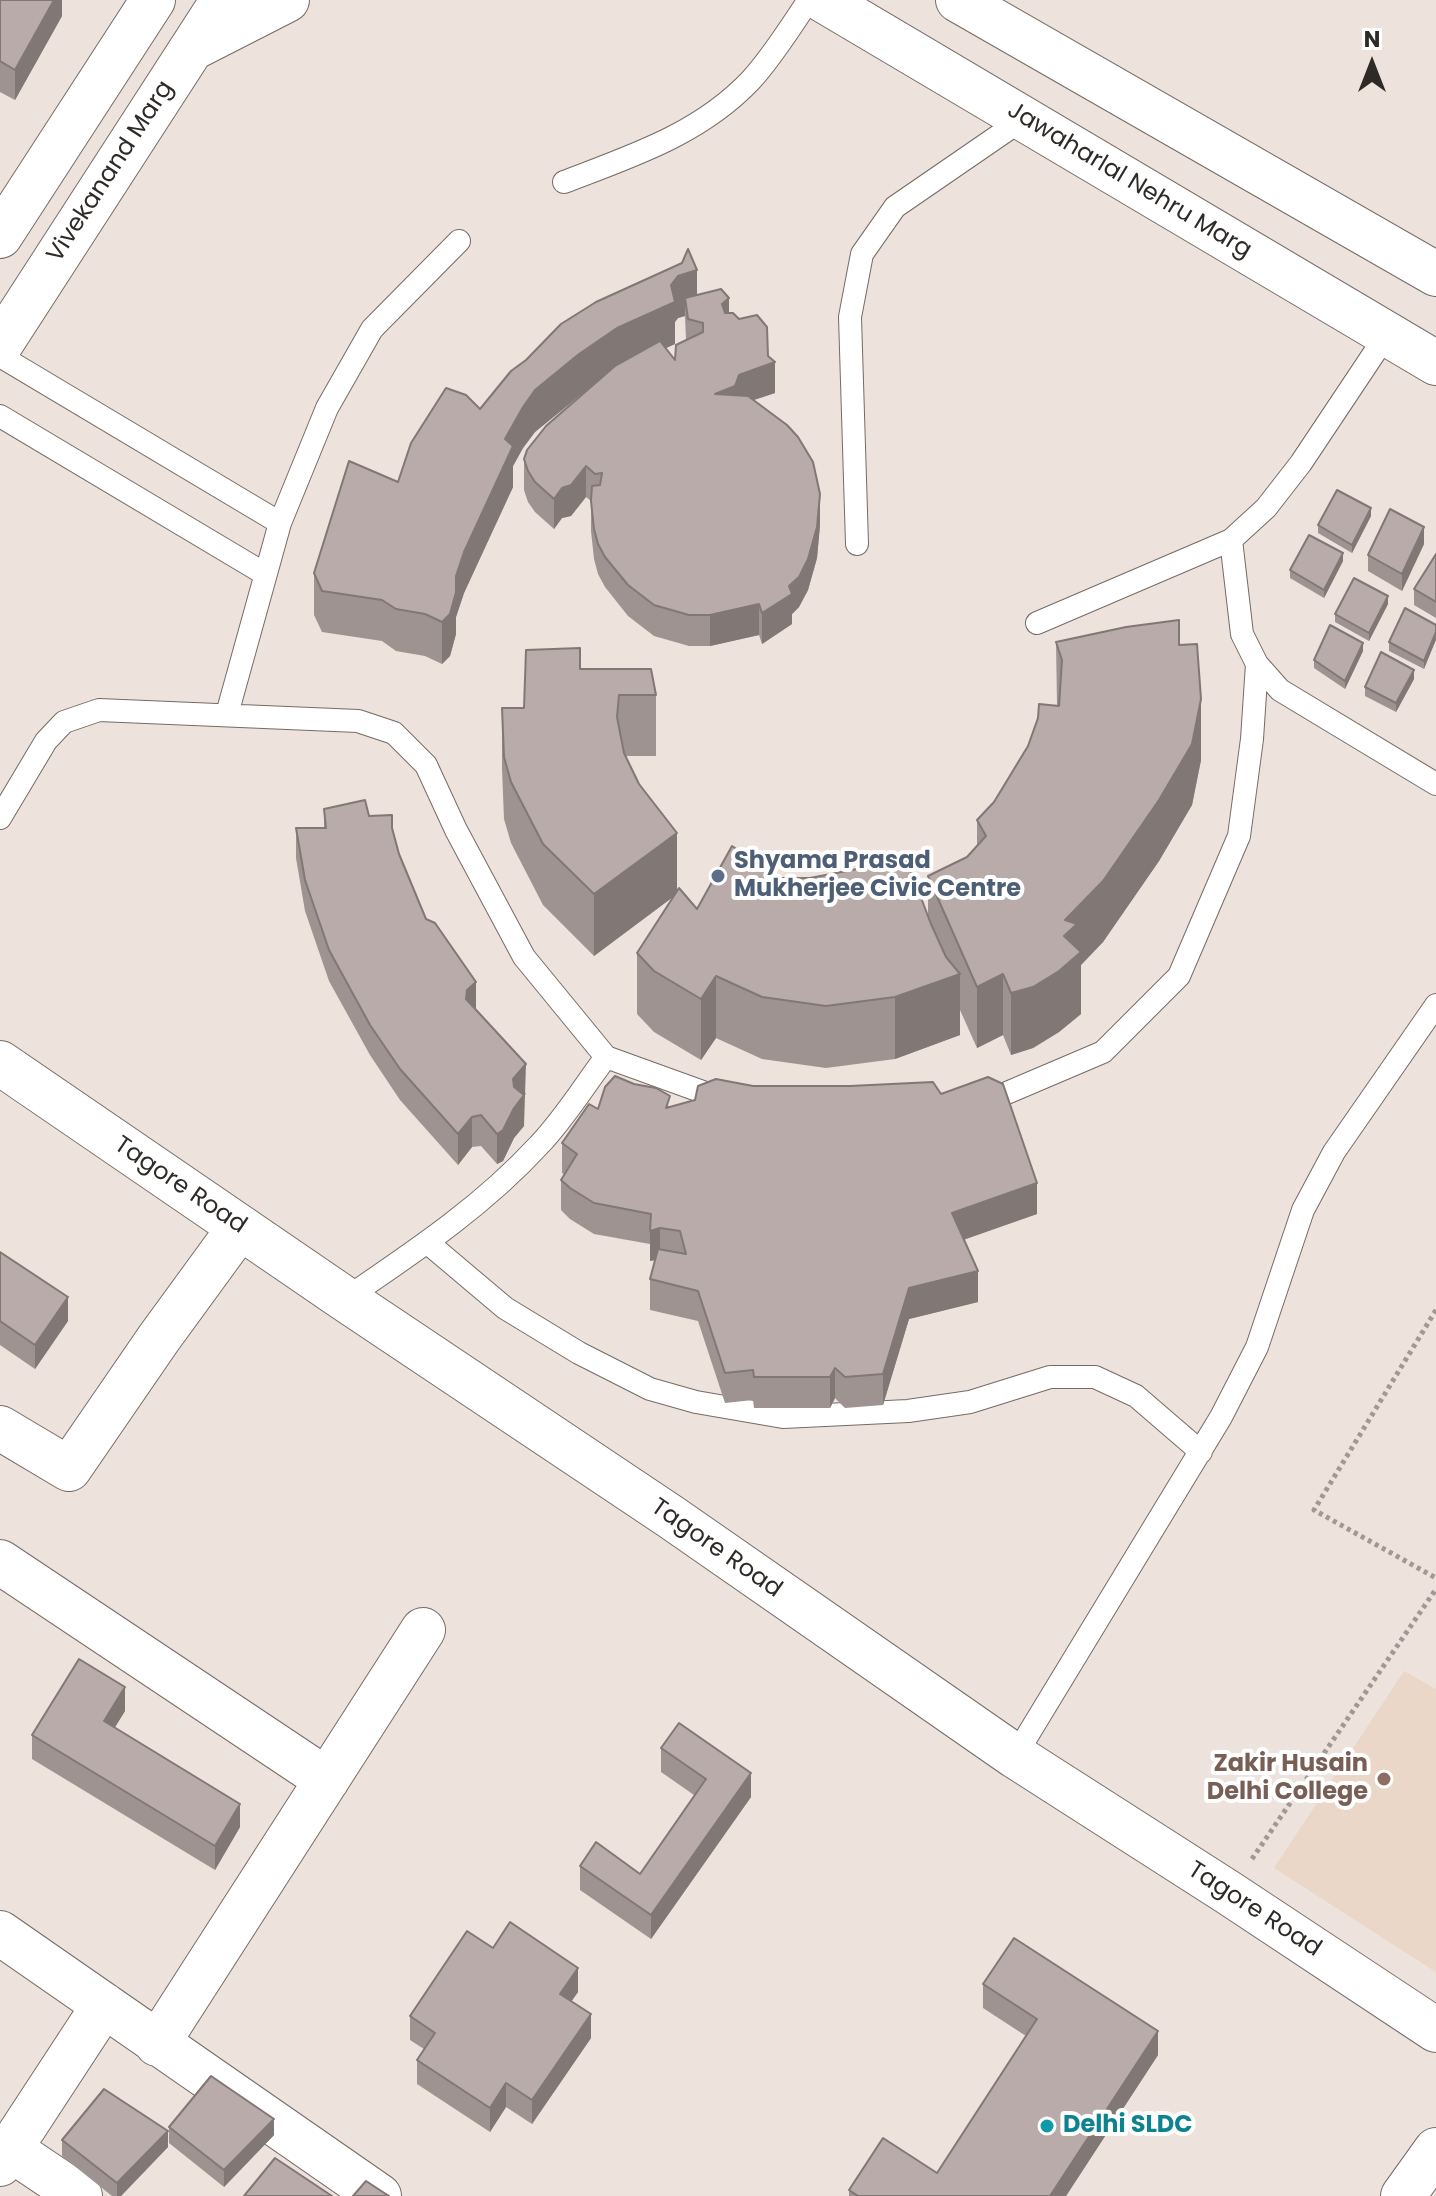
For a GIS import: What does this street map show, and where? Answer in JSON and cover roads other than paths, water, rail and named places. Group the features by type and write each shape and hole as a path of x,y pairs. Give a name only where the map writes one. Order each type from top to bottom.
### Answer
{"street":[{"path":"4,221 153,0"},
{"name":"Vivekanand Marg","path":"0,345 223,0"},
{"path":"191,49 287,0"},
{"name":"Jawaharlal Nehru Marg","path":"823,0 1436,363"},
{"path":"958,0 1436,274"},
{"name":"Tagore Road","path":"0,1063 671,1517 1015,1756 1436,2030"},
{"path":"0,1428 69,1469 240,1227"},
{"path":"0,1562 327,1780"},
{"path":"157,2044 423,1630"},
{"path":"0,1933 379,2196"},
{"path":"80,2196 5,2156 104,2005"},
{"path":"1403,2196 1436,2150"}],"lane":[{"path":"564,182 654,149 704,119 752,79 809,0"},
{"path":"857,544 850,317 862,254 895,207 1023,119"},
{"path":"227,714 280,523 327,408 372,329 459,241"},
{"path":"1037,623 1231,540 1266,508 1301,463 1387,334"},
{"path":"0,356 280,523"},
{"path":"0,416 265,574"},
{"path":"1231,540 1242,634 1257,664 1280,690 1436,784"},
{"path":"959,1100 1002,1095 1103,1052 1179,976 1239,836 1252,739 1257,664"},
{"path":"0,818 46,741 64,722 99,710 358,721 394,733 426,765 456,830 524,957 606,1057 724,1100 753,1102"},
{"path":"1015,1756 1201,1452 1257,1347 1303,1210 1334,1152 1436,1005"},
{"path":"345,1299 428,1243 494,1190 541,1143 606,1057"},
{"path":"428,1243 505,1308 579,1353 650,1389 696,1402 783,1417 908,1411 970,1402 1050,1377 1095,1377 1136,1396 1201,1452"}],"place":[{"name":"Shyama Prasad Mukherjee Civic Centre","path":"718,876"},
{"name":"Zakir Husain Delhi College","path":"1384,1779"},
{"name":"Delhi SLDC","path":"1047,2126"}]}
